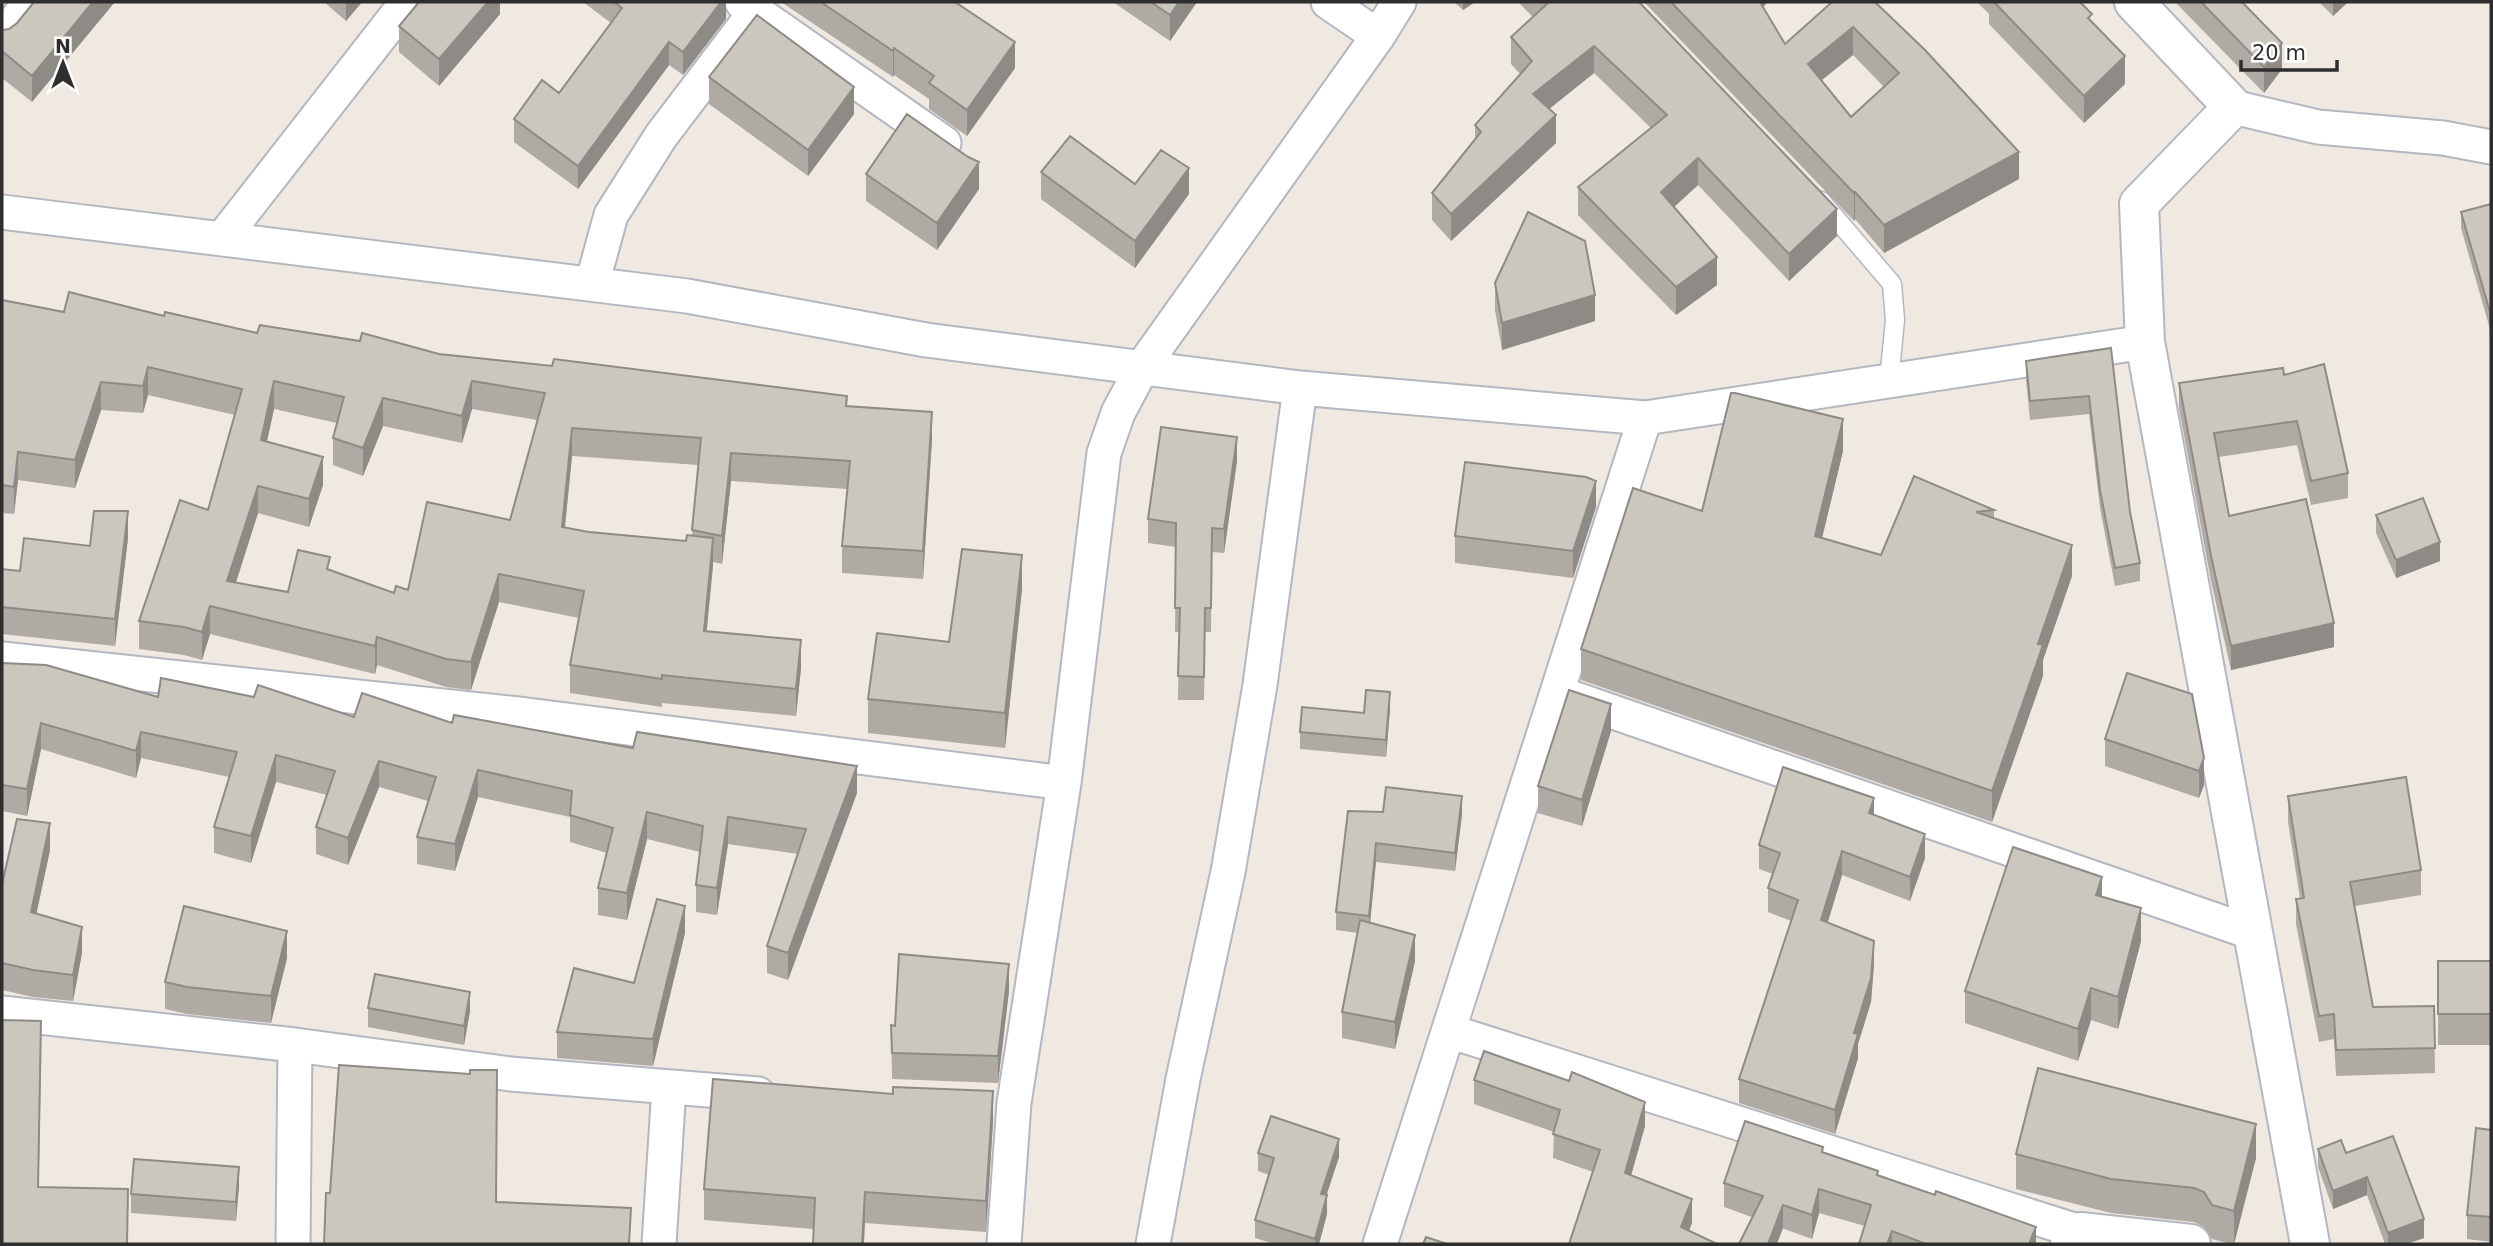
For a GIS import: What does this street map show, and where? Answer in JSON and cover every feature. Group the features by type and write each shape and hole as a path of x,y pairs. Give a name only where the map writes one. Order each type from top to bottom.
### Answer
{"street":[{"path":"2,38 30,2"},
{"path":"222,239 407,2"},
{"path":"1328,2 1378,36"},
{"path":"1004,1244 1000,1102 1064,783 1104,453 1118,413 1143,366 1378,36 1399,2"},
{"path":"2134,2 2233,107 2318,127 2443,138 2491,147"},
{"path":"592,284 611,215 749,7 968,160"},
{"path":"2233,107 2140,204 2145,342 2310,1244"},
{"path":"2,212 688,296 926,340 1300,388 1646,418 2145,342"},
{"path":"1153,1244 1183,1079 1228,872 1249,752 1300,388"},
{"path":"1380,1244 1646,418"},
{"path":"2,659 518,714 1064,783"},
{"path":"1557,692 2253,933"},
{"path":"2,1013 295,1045 510,1074 792,1095"},
{"path":"1449,1031 2075,1238 2191,1244"},
{"path":"293,1244 295,1045"},
{"path":"659,1244 669,1087"}],"lane":[{"path":"1812,191 1892,284 1895,320 1889,381"}],"building":[{"path":"34,2 93,2 32,76 2,51 2,30 17,23"},
{"path":"419,2 488,2 439,59 399,26"},
{"path":"614,2 721,2 683,52 669,42 578,166 514,119 542,80 559,93 622,8"},
{"path":"821,2 955,2 1015,42 967,110 929,83 934,76"},
{"path":"1151,2 1179,2 1170,15"},
{"path":"1545,2 1639,2 1837,209 1789,254 1698,158 1661,192 1717,257 1676,287 1578,187 1667,115 1594,46 1533,94 1556,115 1451,214 1432,193 1481,132 1475,125 1532,61 1511,37 1547,4"},
{"path":"1671,2 1760,2 1785,44 1832,2 1875,2 1925,50 2019,152 1884,225","holes":["1853,27 1899,73 1851,117 1808,64"]},
{"path":"1994,2 2080,2 2092,14 2088,18 2125,56 2084,96"},
{"path":"2201,2 2242,2 2282,43 2264,67"},
{"path":"757,15 854,87 808,150 709,77"},
{"path":"907,114 979,162 937,223 866,174"},
{"path":"1070,136 1135,184 1161,150 1189,168 1135,241 1041,172"},
{"path":"2491,204 2491,342 2490,312 2461,212"},
{"path":"1528,212 1585,241 1595,295 1502,323 1495,283"},
{"path":"69,292 164,316 165,312 257,333 260,325 360,341 362,333 439,354 552,366 554,359 847,396 846,406 932,412 923,551 842,546 850,461 731,453 722,536 692,530 701,438 572,428 562,527 686,541 687,535 713,538 704,631 801,640 796,689 662,675 662,679 570,665 584,591 499,574 471,662 446,659 377,637 375,646 210,606 202,632 139,621 180,500 208,510 242,389 148,367 143,386 101,382 75,460 18,452 14,487 2,485 2,300 64,312","holes":["274,381 344,397 333,438 363,448 383,398 462,416 472,381 545,393 510,520 427,502 408,590 396,586 394,593 327,569 330,557 298,550 288,592 227,581 258,486 309,499 323,457 261,440"]},
{"path":"2111,348 2130,512 2140,563 2115,568 2100,490 2089,396 2030,401 2026,361"},
{"path":"2324,364 2348,473 2311,481 2297,421 2214,433 2229,516 2306,499 2334,623 2231,646 2211,556 2179,383 2283,368 2284,375"},
{"path":"1731,393 1843,419 1815,536 1881,555 1914,476 1994,510 1976,512 2072,545 2038,644 2043,645 1992,791 1581,649 1633,488 1702,511"},
{"path":"1161,427 1237,437 1224,529 1212,528 1211,608 1205,608 1204,677 1178,676 1180,608 1175,608 1176,523 1148,519"},
{"path":"1465,462 1586,477 1596,481 1573,551 1455,536"},
{"path":"2423,498 2440,542 2396,560 2376,515"},
{"path":"94,511 128,511 115,619 2,607 2,569 20,571 24,538 90,546"},
{"path":"962,549 1022,555 1005,713 868,699 877,633 949,642"},
{"path":"2,663 46,665 158,697 161,678 254,697 258,685 354,717 362,693 452,723 454,715 633,748 637,732 857,766 788,953 767,946 806,829 728,817 717,888 696,885 703,826 647,812 627,893 598,888 613,828 570,815 572,791 478,770 455,844 417,837 436,777 379,761 348,838 316,827 335,771 276,755 251,836 214,827 237,752 141,732 136,751 41,723 27,789 2,785"},
{"path":"2127,673 2192,694 2204,758 2199,771 2105,739"},
{"path":"1366,690 1390,692 1386,740 1300,732 1302,707 1364,713"},
{"path":"1569,690 1611,704 1582,800 1538,786"},
{"path":"1783,767 1874,798 1869,813 1925,834 1910,877 1842,851 1821,920 1874,941 1871,978 1854,1033 1858,1034 1835,1110 1739,1079 1798,900 1768,888 1780,853 1759,845"},
{"path":"2406,777 2421,870 2350,882 2373,1007 2434,1006 2435,1048 2336,1050 2334,1014 2319,1016 2296,899 2304,898 2288,796"},
{"path":"1386,787 1462,796 1455,853 1376,843 1369,916 1336,912 1348,811 1383,812"},
{"path":"17,819 50,823 31,912 82,927 73,975 2,963 2,884"},
{"path":"2013,847 2102,877 2096,895 2141,908 2118,997 2091,988 2078,1029 1965,991"},
{"path":"657,899 685,906 653,1039 557,1032 574,968 634,983"},
{"path":"184,906 287,931 271,996 165,982"},
{"path":"1360,920 1415,935 1395,1022 1342,1012"},
{"path":"899,954 1009,964 998,1056 892,1053 891,1025 895,1026"},
{"path":"2438,961 2491,961 2491,1014 2438,1014"},
{"path":"375,974 470,992 464,1026 368,1008"},
{"path":"2,1020 41,1021 38,1187 128,1189 127,1244 2,1244"},
{"path":"1484,1051 1569,1081 1572,1072 1645,1102 1625,1173 1692,1199 1681,1227 1717,1244 1569,1244 1600,1150 1553,1134 1560,1110 1474,1080"},
{"path":"339,1065 470,1074 470,1070 497,1070 496,1202 631,1208 629,1244 324,1244 326,1193 330,1193"},
{"path":"2038,1068 2256,1124 2234,1211 2212,1205 2204,1192 2194,1188 2111,1179 2016,1154"},
{"path":"713,1079 893,1094 893,1087 993,1091 986,1201 865,1192 862,1244 813,1244 815,1198 704,1189"},
{"path":"1271,1116 1339,1139 1321,1194 1327,1195 1315,1239 1255,1220 1274,1158 1258,1153"},
{"path":"1745,1121 1823,1147 1822,1152 1878,1171 1877,1175 1935,1195 1936,1191 2036,1227 2029,1244 1926,1244 1892,1231 1887,1244 1859,1244 1871,1205 1819,1189 1812,1215 1783,1205 1768,1244 1739,1244 1763,1196 1724,1183"},
{"path":"2476,1128 2491,1130 2491,1217 2467,1215"},
{"path":"2393,1136 2424,1219 2388,1233 2367,1177 2333,1191 2318,1149 2341,1140 2346,1153"},
{"path":"134,1159 239,1167 236,1202 131,1194"},
{"path":"1426,1237 1447,1244 1423,1244"}]}
